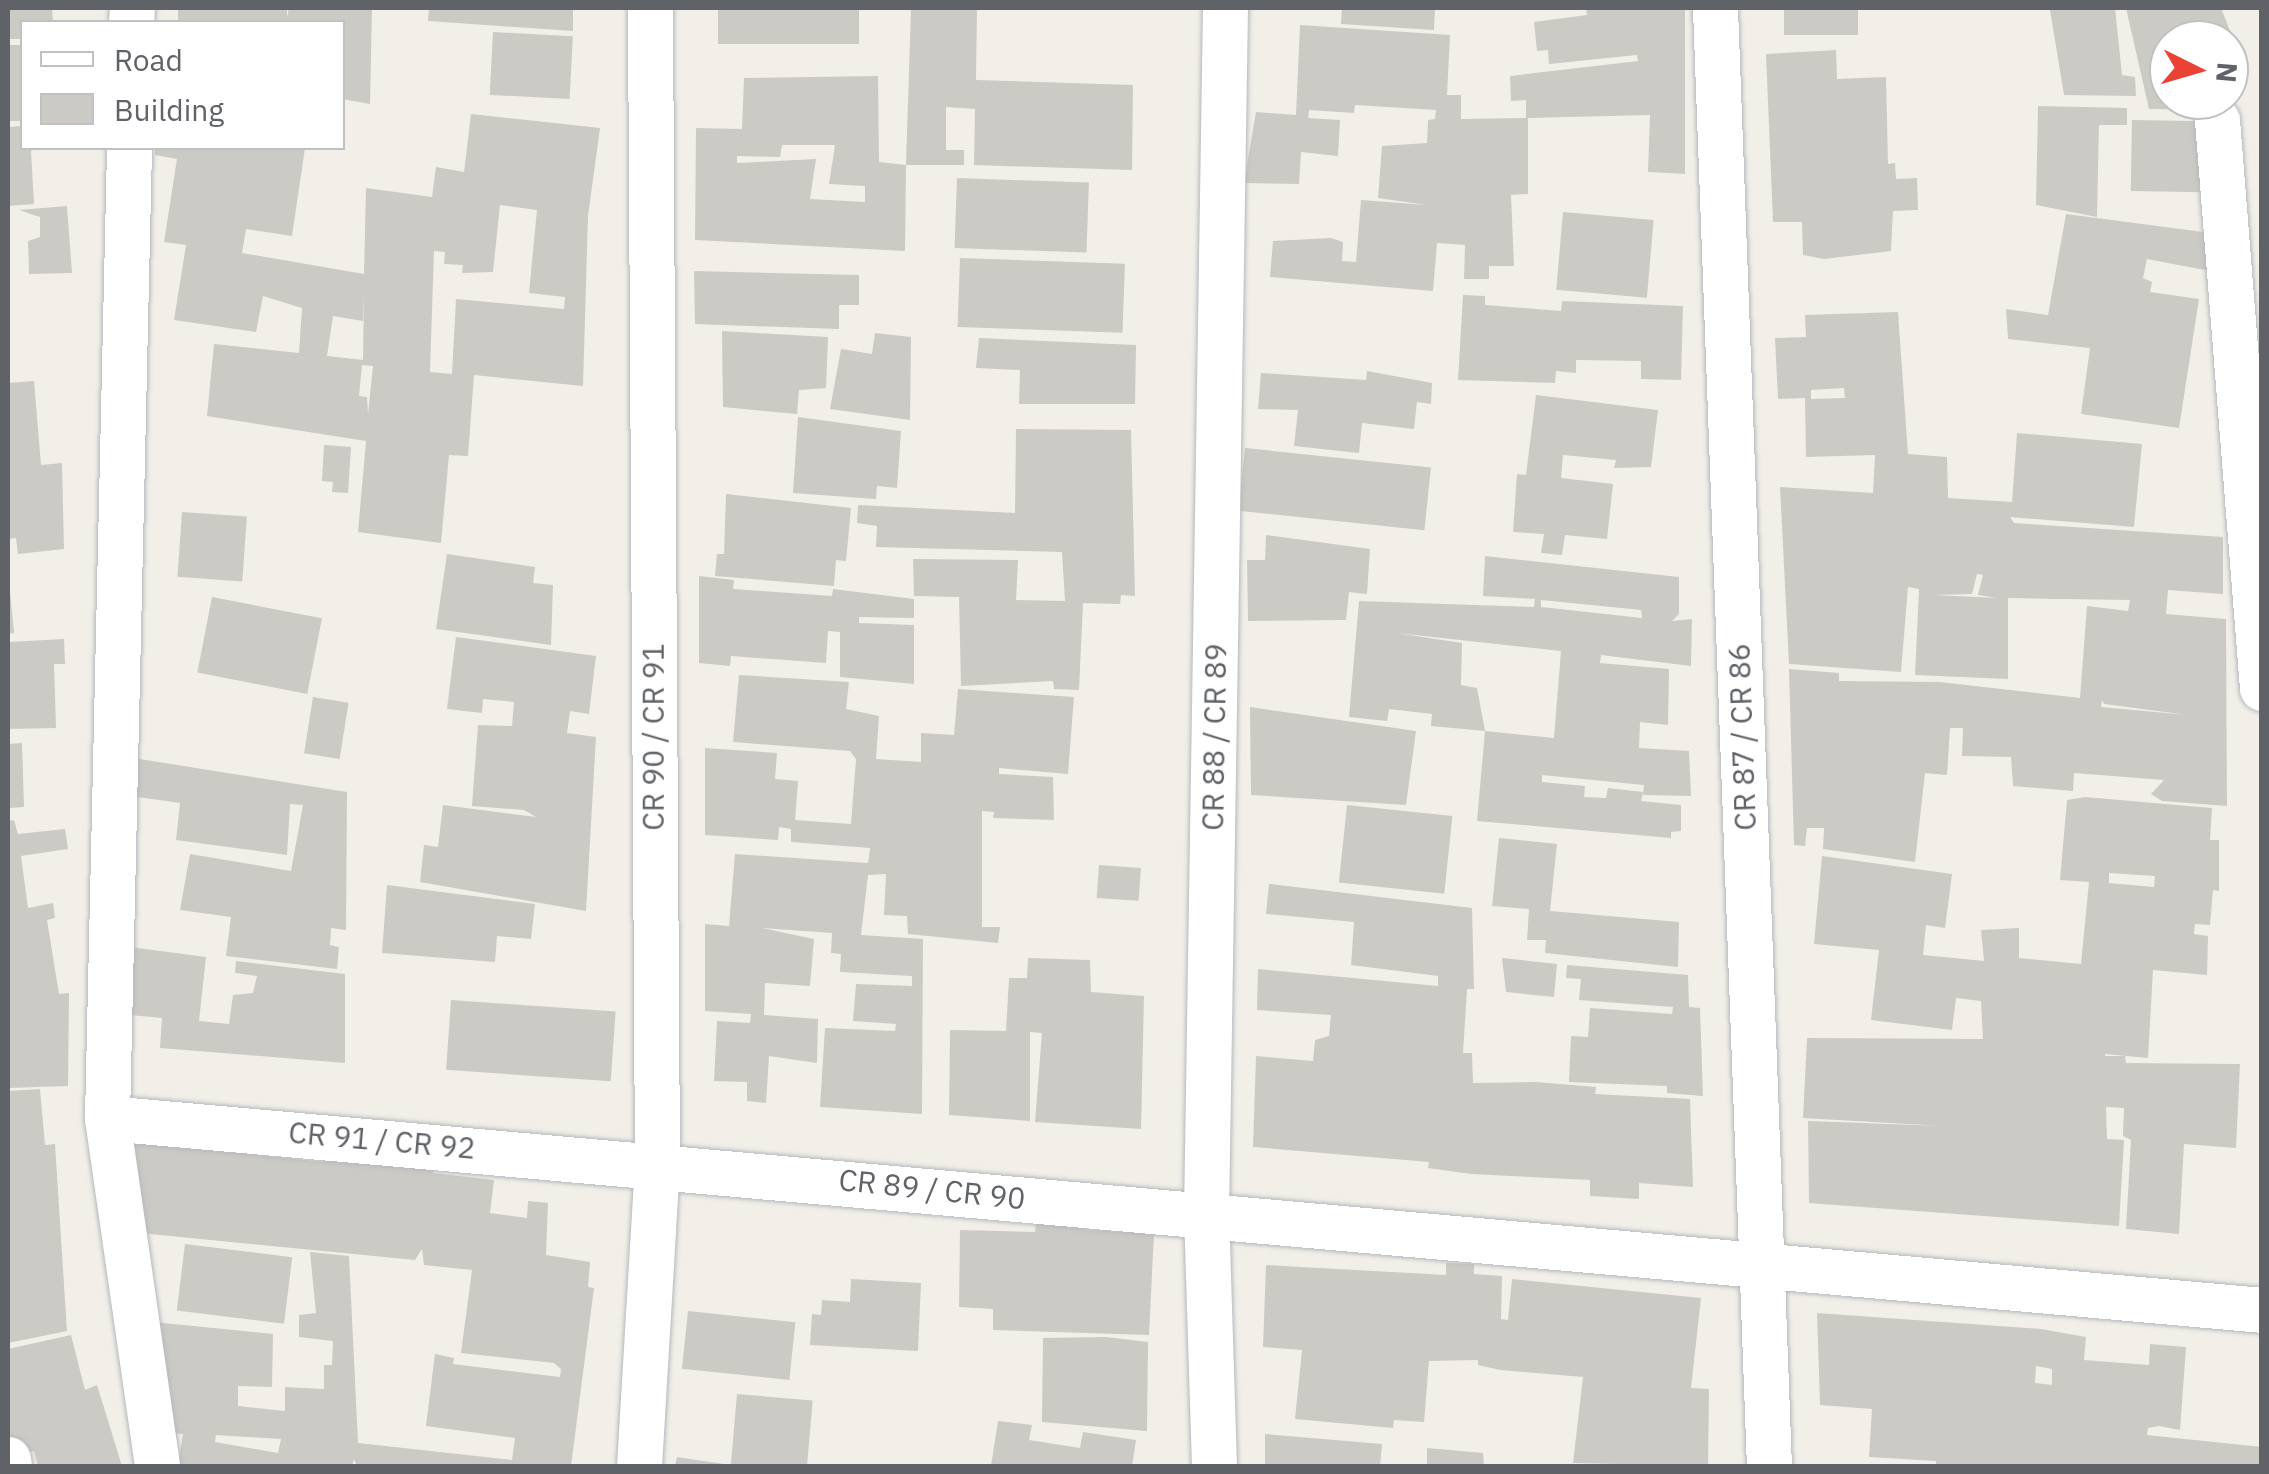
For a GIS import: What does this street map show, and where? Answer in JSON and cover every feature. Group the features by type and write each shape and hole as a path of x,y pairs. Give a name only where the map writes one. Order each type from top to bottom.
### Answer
{"street":[{"name":"CR 90 / CR 91","path":"638,1466 657,1163 650,8"},
{"name":"CR 88 / CR 89","path":"1214,1466 1206,1216 1225,8"},
{"name":"CR 87 / CR 86","path":"1715,8 1769,1466"},
{"path":"2217,120 2262,688"},
{"path":"129,150 107,1118 157,1466"},
{"name":"CR 91 / CR 92","path":"107,1118 657,1163"},
{"name":"CR 89 / CR 90","path":"657,1163 2262,1310"}],"building":[{"path":"8,8 52,8 53,20 20,20 20,39 8,39"},
{"path":"178,8 287,8 287,20 178,20"},
{"path":"289,8 372,8 370,104 345,100 345,20 286,20"},
{"path":"429,8 573,8 573,31 428,21"},
{"path":"718,8 859,8 859,44 718,44"},
{"path":"911,8 977,8 976,80 1133,85 1132,170 974,165 975,109 946,107 946,150 964,150 964,165 906,165"},
{"path":"1342,8 1435,8 1434,30 1341,24"},
{"path":"1586,8 1685,8 1685,174 1648,172 1650,115 1528,118 1528,194 1511,195 1514,266 1489,266 1489,279 1464,279 1465,245 1437,243 1433,291 1270,277 1273,241 1331,238 1343,242 1342,261 1356,262 1361,200 1427,205 1378,198 1382,146 1427,143 1428,120 1435,119 1436,110 1355,105 1354,113 1309,110 1308,118 1340,120 1338,156 1301,152 1299,184 1244,183 1256,112 1296,115 1300,25 1450,35 1447,95 1461,95 1461,119 1526,118 1526,100 1511,101 1510,76 1638,61 1637,55 1549,64 1548,50 1537,51 1534,22 1587,15"},
{"path":"1784,8 1858,8 1858,35 1784,35"},
{"path":"2115,8 2122,75 2135,77 2136,96 2064,95 2050,10"},
{"path":"2126,8 2221,8 2226,20 2149,20 2149,109"},
{"path":"493,32 573,36 570,99 490,95"},
{"path":"8,45 20,45 20,121 8,121"},
{"path":"1836,50 1837,79 1886,77 1888,164 1895,163 1896,179 1917,178 1918,210 1893,211 1891,251 1824,259 1803,255 1802,222 1773,222 1766,54"},
{"path":"878,76 879,162 906,165 905,251 695,240 696,128 742,129 744,78","holes":["782,145 835,145 829,184 865,186 865,202 810,199 816,159 737,163 737,156 780,157"]},
{"path":"2038,106 2127,108 2127,125 2099,125 2097,217 2036,205"},
{"path":"471,114 600,128 588,216 583,386 474,375 468,456 449,455 441,543 358,532 366,441 207,416 214,344 299,353 302,308 263,296 256,332 174,320 186,245 164,242 177,159 155,155 155,150 305,150 292,236 246,229 242,253 364,274 366,188 432,197 436,167 464,172","holes":["500,205 537,210 529,293 565,297 564,309 456,299 452,374 430,372 434,251 445,252 444,264 463,265 462,273 493,272","364,291 363,360 327,356 333,316 363,321","362,365 373,366 368,414 367,397 359,396"]},
{"path":"2132,120 2219,122 2218,193 2131,191"},
{"path":"20,126 20,150 33,150 34,204 8,206 8,127"},
{"path":"957,178 1089,183 1086,253 955,248"},
{"path":"67,206 72,273 29,274 28,241 40,237 40,217 19,210"},
{"path":"1563,212 1654,220 1647,298 1556,290"},
{"path":"2066,214 2226,235 2226,274 2147,259 2143,278 2152,282 2150,292 2199,299 2179,428 2081,414 2090,348 2008,339 2006,309 2048,315"},
{"path":"960,258 1125,264 1122,333 958,327"},
{"path":"694,271 859,275 859,305 839,305 839,329 695,324"},
{"path":"1463,295 1485,296 1485,305 1561,311 1562,301 1683,306 1681,380 1641,379 1641,361 1576,360 1576,373 1556,371 1555,383 1458,380"},
{"path":"1898,312 1908,454 1947,457 1948,498 2012,502 2017,433 2142,444 2134,527 2010,517 2014,523 2223,537 2223,594 2168,590 2166,614 2226,619 2227,806 2162,801 2151,794 2164,780 2074,773 2073,791 2013,786 2011,757 1962,756 1963,728 1950,728 1947,775 1925,773 1915,862 1823,849 1824,828 1807,828 1805,846 1794,845 1789,669 1839,673 1839,681 1940,682 2080,698 2087,606 2128,611 2130,600 2008,598 2008,679 1915,675 1919,589 1908,587 1901,672 1789,664 1780,487 1873,493 1875,455 1806,457 1805,398 1778,399 1775,338 1806,337 1805,315","holes":["1844,388 1845,398 1811,399 1811,390","1977,574 1983,575 1978,595 1997,598 1935,595 1972,594","2102,700 2104,704 2188,715 2101,707"]},
{"path":"722,331 828,337 826,388 799,390 797,414 723,407"},
{"path":"875,333 911,337 910,420 830,409 841,349 872,354"},
{"path":"979,338 1136,345 1135,404 1019,404 1020,370 976,368"},
{"path":"1367,371 1432,383 1431,404 1417,402 1414,429 1362,423 1359,453 1294,446 1298,410 1258,409 1261,373 1366,380"},
{"path":"34,381 41,465 62,463 64,549 18,554 16,538 8,539 8,383"},
{"path":"1536,395 1658,410 1651,467 1614,468 1616,460 1563,455 1561,478 1613,484 1607,539 1565,535 1562,555 1541,553 1544,534 1513,532 1517,474 1526,475"},
{"path":"798,417 901,431 897,488 877,486 876,499 793,493"},
{"path":"1016,429 1131,430 1135,596 1121,595 1120,604 1083,603 1079,690 1054,689 1053,681 961,686 959,597 914,596 913,559 1018,560 1016,600 1065,601 1062,552 876,547 877,526 857,523 858,505 1015,513"},
{"path":"324,445 351,447 348,493 332,492 333,482 322,481"},
{"path":"1245,448 1431,468 1424,530 1238,511"},
{"path":"726,494 851,508 846,561 836,560 834,586 715,576 717,554 724,554"},
{"path":"182,512 247,517 242,581 177,577"},
{"path":"1266,535 1370,549 1367,594 1349,592 1346,620 1248,621 1247,560 1265,560"},
{"path":"447,554 535,567 533,583 553,585 551,645 436,629"},
{"path":"1485,556 1679,577 1679,614 1672,621 1692,619 1691,666 1601,655 1600,663 1669,669 1668,725 1640,722 1639,748 1689,751 1691,796 1643,795 1644,785 1542,775 1542,782 1585,786 1584,797 1606,798 1608,788 1643,792 1641,801 1681,805 1681,831 1671,832 1671,838 1477,821 1485,731 1431,726 1432,714 1389,709 1387,721 1349,717 1359,601 1534,607 1535,599 1483,596","holes":["1541,600 1641,610 1642,618 1541,607","1396,633 1561,651 1554,738 1485,731 1477,688 1461,685 1462,643"]},
{"path":"8,569 14,633 8,634"},
{"path":"699,576 734,580 733,589 832,596 833,589 914,599 914,618 859,617 859,623 914,625 914,684 840,677 840,632 828,631 826,663 731,656 730,666 699,663"},
{"path":"212,597 322,618 307,694 197,673"},
{"path":"456,637 596,656 589,714 570,711 567,733 596,737 586,911 420,882 424,845 438,847 443,805 536,817 524,810 472,806 478,725 512,726 514,702 483,699 482,713 447,709"},
{"path":"64,639 65,664 54,664 56,728 8,729 8,642"},
{"path":"739,675 849,682 846,709 879,716 876,759 921,762 921,733 954,735 958,689 1074,697 1068,774 999,768 999,774 1053,777 1054,820 993,818 994,812 982,811 982,927 1000,927 998,943 908,934 907,916 884,915 886,874 868,875 861,935 923,939 922,1114 820,1107 825,1028 895,1031 896,1024 853,1021 856,984 912,986 912,976 840,972 841,954 831,953 832,933 762,928 814,939 810,986 765,983 764,1015 818,1019 817,1063 769,1056 766,1103 747,1101 747,1082 714,1081 717,1021 750,1023 751,1014 705,1011 705,924 729,926 735,854 868,863 870,848 791,842 791,829 779,827 778,840 705,835 705,748 777,753 775,779 798,781 795,820 851,824 856,759 850,751 733,742"},
{"path":"313,697 349,703 340,759 304,753"},
{"path":"1250,707 1416,731 1406,805 1251,795"},
{"path":"22,743 24,807 8,808 8,744"},
{"path":"133,758 347,792 346,930 331,928 330,945 339,947 337,969 226,956 231,917 180,910 190,854 291,871 303,805 290,804 287,855 176,840 180,803 131,796"},
{"path":"2085,797 2212,808 2210,840 2219,840 2219,891 2213,890 2210,925 2195,924 2194,934 2208,936 2207,975 2153,970 2148,1058 2105,1054 2105,1056 2125,1056 2126,1063 2240,1064 2236,1148 2184,1144 2179,1234 2126,1229 2131,1140 2123,1136 2124,1108 2106,1107 2107,1139 2124,1140 2119,1226 1809,1203 1808,1121 1943,1126 1803,1118 1807,1038 1983,1039 1981,1001 1956,998 1952,1030 1871,1020 1879,950 1814,944 1822,856 1952,874 1945,928 1926,925 1923,955 1984,961 1981,930 2019,928 2019,958 2081,964 2089,882 2060,880 2067,800","holes":["2109,873 2155,876 2154,887 2109,883"]},
{"path":"1347,805 1452,816 1444,894 1339,883"},
{"path":"14,820 18,834 65,829 68,849 21,856 28,908 53,903 55,918 47,920 59,994 69,993 68,1086 8,1088 8,821"},
{"path":"1499,838 1557,844 1550,911 1679,922 1678,967 1545,953 1546,940 1527,940 1529,909 1492,906"},
{"path":"1099,865 1141,868 1139,901 1097,898"},
{"path":"1269,884 1472,908 1474,989 1467,989 1463,1053 1472,1053 1473,1083 1535,1082 1596,1087 1595,1094 1690,1099 1693,1187 1639,1183 1639,1199 1590,1196 1590,1180 1471,1174 1428,1168 1429,1162 1253,1147 1256,1056 1313,1061 1315,1040 1329,1036 1331,1015 1257,1010 1258,969 1438,986 1438,976 1351,965 1354,922 1266,914"},
{"path":"387,885 535,904 531,939 497,936 495,962 382,953"},
{"path":"130,947 206,957 199,1021 229,1024 233,995 253,993 257,976 235,973 236,961 345,974 345,1063 160,1048 162,1018 130,1015"},
{"path":"1028,958 1090,960 1091,992 1144,996 1141,1129 1035,1122 1042,1033 1030,1032 1030,1121 949,1115 950,1030 1006,1031 1009,978 1027,978"},
{"path":"1502,958 1557,964 1554,997 1506,992"},
{"path":"1567,965 1688,975 1689,1007 1700,1008 1703,1096 1667,1093 1667,1086 1569,1082 1571,1036 1588,1037 1590,1008 1672,1014 1673,1007 1579,1000 1581,979 1566,978"},
{"path":"451,1000 616,1012 611,1081 446,1070"},
{"path":"40,1089 45,1145 55,1144 67,1331 8,1343 8,1091"},
{"path":"135,1142 323,1162 324,1146 436,1157 433,1173 494,1180 490,1213 527,1218 528,1201 548,1203 546,1255 590,1262 588,1287 594,1288 571,1466 357,1466 354,1459 352,1466 178,1466 183,1434 165,1433 143,1321 273,1334 272,1387 238,1386 238,1406 285,1411 285,1387 324,1389 324,1365 332,1365 333,1341 299,1337 299,1315 316,1313 310,1252 349,1256 358,1443 512,1460 515,1438 426,1426 435,1354 454,1358 453,1364 560,1377 561,1369 554,1363 461,1353 472,1270 424,1265 422,1249 415,1260 130,1232","holes":["216,1435 281,1439 278,1453 215,1442"]},
{"path":"1037,1215 1086,1218 1085,1230 1154,1233 1149,1335 993,1330 993,1309 959,1307 960,1230 1035,1232"},
{"path":"185,1244 292,1257 284,1324 177,1311"},
{"path":"1446,1263 1474,1264 1474,1274 1502,1276 1501,1319 1508,1320 1512,1279 1701,1298 1691,1388 1709,1389 1708,1466 1573,1463 1583,1377 1500,1370 1478,1365 1478,1360 1429,1361 1424,1422 1394,1420 1393,1428 1295,1419 1302,1350 1263,1347 1266,1265 1446,1275"},
{"path":"851,1279 921,1283 918,1351 810,1345 812,1314 821,1315 822,1300 850,1302"},
{"path":"688,1311 795,1322 789,1380 682,1369"},
{"path":"1817,1313 2041,1329 2086,1337 2084,1360 2149,1365 2150,1344 2186,1347 2180,1430 2159,1426 2148,1428 2147,1435 2262,1447 2262,1466 1936,1466 1936,1461 1869,1457 1872,1409 1820,1405","holes":["2036,1366 2052,1369 2052,1385 2035,1383"]},
{"path":"71,1335 85,1390 97,1385 122,1466 38,1466 34,1451 28,1452 32,1466 8,1466 8,1349"},
{"path":"1106,1337 1148,1342 1147,1431 1042,1422 1043,1338"},
{"path":"737,1394 813,1401 807,1466 731,1466"},
{"path":"998,1421 1032,1425 1029,1440 1080,1448 1083,1432 1136,1440 1132,1466 991,1466"},
{"path":"1265,1434 1382,1444 1380,1466 1265,1466"},
{"path":"1427,1448 1483,1453 1484,1466 1427,1466"},
{"path":"677,1457 724,1464 724,1466 675,1466"}]}
